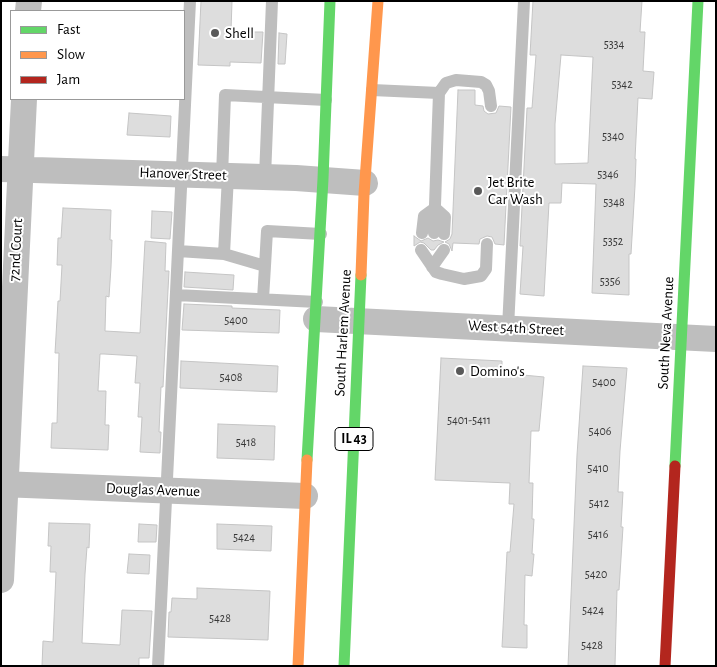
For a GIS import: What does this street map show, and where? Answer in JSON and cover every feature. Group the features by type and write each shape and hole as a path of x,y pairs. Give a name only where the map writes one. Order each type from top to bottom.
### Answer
{"main road":[{"name":"South Harlem Avenue","path":"298,666 323,179 330,1"},
{"name":"South Harlem Avenue","path":"344,666 365,183 378,1"},
{"name":"South Neva Avenue","path":"665,666 698,1"}],"street":[{"name":"72nd Court","path":"1,580 11,169 24,100"},
{"name":"Hanover Street","path":"11,169 323,179 365,183"},
{"name":"West 54th Street","path":"316,310 359,320 716,338"},
{"name":"Douglas Avenue","path":"4,484 306,496"}],"lane":[{"path":"158,666 190,1"},
{"path":"265,177 272,1"},
{"path":"508,328 524,1"},
{"path":"435,208 439,93 446,83 456,80 481,82 486,85 489,91 491,106"},
{"path":"372,90 439,93"},
{"path":"224,254 225,95 326,100"},
{"path":"435,208 445,217 433,233 424,216 435,208"},
{"path":"263,300 267,231 320,234"},
{"path":"432,267 432,250 432,267 436,272 464,278 481,276 486,269 487,244"},
{"path":"178,251 224,254 265,266"},
{"path":"176,295 263,300 316,310"}],"building":[{"name":"Shell","path":"201,1 232,1 231,32 263,32 261,63 230,62 230,66 198,65"},
{"path":"533,1 642,1 640,32 645,32 643,71 654,72 652,99 638,98 635,186 631,254 629,254 629,295 592,293 596,184 562,183 561,203 549,203 544,296 520,294 523,246 520,246 527,108 532,108 536,55 530,55","holes":["561,55 593,57 588,163 555,164 555,124"]},
{"path":"279,33 287,34 285,64 278,64"},
{"name":"Jet Brite Car Wash","path":"458,90 475,90 475,105 483,106 484,111 488,114 496,113 499,106 511,107 504,245 495,244 492,237 487,236 480,239 479,244 453,243 452,251 449,244 445,242 450,239 452,234"},
{"path":"129,113 171,116 170,137 127,135"},
{"path":"63,208 111,210 111,267 109,297 106,296 105,331 140,333 145,241 166,243 165,271 169,271 163,387 161,387 160,453 140,452 142,417 138,417 140,383 135,383 137,356 104,354 100,354 98,391 106,391 105,425 109,425 108,450 51,448 52,423 57,423 59,353 55,353 62,265 57,265 58,238 61,238"},
{"path":"152,211 172,212 170,239 151,238"},
{"path":"414,236 421,241 428,238 433,241 444,242 434,250 431,250 424,243 420,242 414,246"},
{"path":"185,272 234,275 233,290 184,287"},
{"path":"184,304 280,310 279,333 182,330"},
{"path":"441,358 502,361 502,373 544,377 539,431 531,431 529,483 533,483 532,519 534,519 532,554 534,554 532,576 525,575 524,625 527,625 527,648 502,647 507,552 510,552 514,504 509,504 510,483 435,480"},
{"path":"181,361 278,366 277,392 180,388"},
{"path":"583,366 627,368 618,492 623,492 621,527 623,527 619,590 617,590 615,666 568,666 577,455"},
{"path":"218,424 275,426 274,460 217,458"},
{"path":"49,523 90,524 85,574 82,643 120,645 122,610 152,611 149,658 139,658 139,666 42,666 43,641 53,642 56,572 50,572 51,546 48,546"},
{"path":"139,524 157,525 156,542 138,542"},
{"path":"217,524 272,526 271,551 217,549"},
{"path":"129,554 150,555 149,574 127,573"},
{"path":"197,588 270,591 268,640 168,637 169,612 171,612 172,598 197,599"}],"traffic: fast":[{"path":"307,460 323,179 330,1"},
{"path":"675,466 698,1"},
{"path":"344,666 361,275"}],"traffic: slow":[{"path":"361,275 364,194 378,1"},
{"path":"298,666 307,460"}],"traffic: jam":[{"path":"665,666 675,466"}],"place":[{"name":"Shell","path":"215,33"},
{"name":"Jet Brite Car Wash","path":"478,191"},
{"name":"Domino's","path":"460,371"}]}
